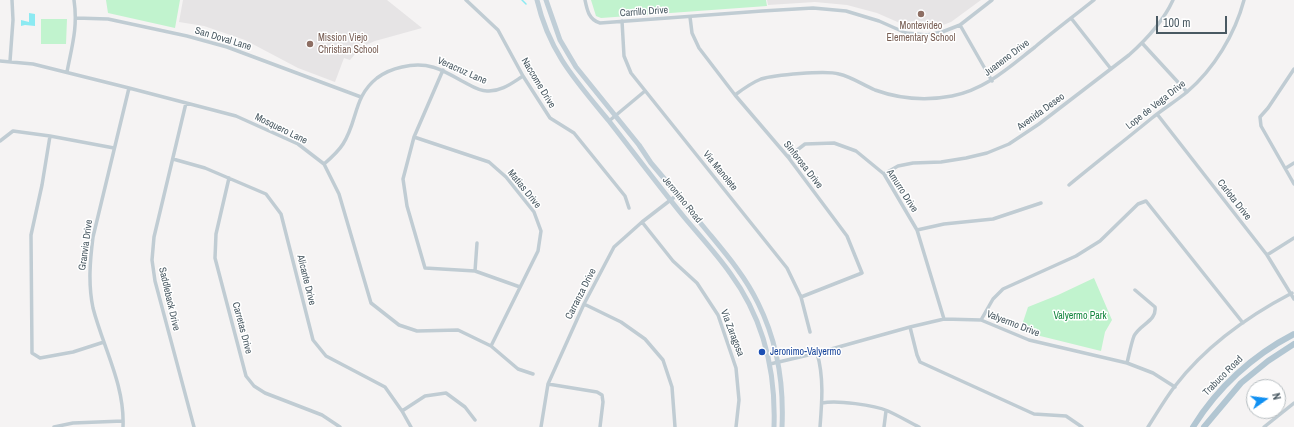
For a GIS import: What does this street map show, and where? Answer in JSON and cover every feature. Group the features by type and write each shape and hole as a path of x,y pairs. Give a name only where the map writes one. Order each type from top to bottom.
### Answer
{"main road":[{"name":"Jeronimo Road","path":"537,0 542,19 563,63 581,88 724,264 748,302 762,332 770,364 775,399 774,427"},
{"name":"Jeronimo Road","path":"546,0 554,24 568,54 583,77 739,271 751,290 768,325 778,362 783,407 782,427"},
{"name":"Trabuco Road","path":"1193,427 1212,400 1240,371 1276,344 1294,334"},
{"name":"Trabuco Road","path":"1204,427 1241,383 1268,360 1294,344"}],"street":[{"path":"10,61 13,20 12,0"},
{"path":"67,72 76,30 74,0"},
{"name":"Naccome Drive","path":"466,0 498,30 550,118 574,134 625,196 629,208"},
{"name":"Carrillo Drive","path":"585,0 589,14 594,21 600,23 813,8 846,11 864,15 906,33 927,35 942,32 960,25 992,0"},
{"name":"Juaneno Drive","path":"735,94 750,84 762,79 804,74 836,73 845,75 875,90 902,97 920,100 953,96 970,91 992,81 1094,0"},
{"name":"Avenida Deseo","path":"884,174 898,166 966,158 1009,144 1039,124 1111,69 1142,43 1157,27 1173,0"},
{"name":"Lope de Vega Drive","path":"1069,185 1157,114 1187,92 1214,62 1232,33 1244,0"},
{"name":"Sinforosa Drive","path":"690,17 692,33 699,48 735,94 788,157 846,236 862,273 801,297"},
{"name":"San Doval Lane","path":"76,18 108,19 227,46 361,97"},
{"path":"1071,18 1111,69"},
{"name":"Via Manolete","path":"622,21 625,59 631,73 787,268 801,297 810,332"},
{"path":"960,25 992,81"},
{"path":"1142,43 1187,92"},
{"name":"Mosquero Lane","path":"0,61 33,64 236,116 298,144 324,164 339,194 371,303 399,325 417,331 458,330 491,346 518,369 533,374"},
{"name":"Veracruz Lane","path":"324,164 344,144 361,97 366,89 377,78 389,70 423,64 443,70 475,87 486,91 494,91 502,88 524,76"},
{"path":"443,70 414,136 403,179 406,206 425,268 476,271 520,287"},
{"path":"1294,70 1268,108 1260,117 1261,126 1294,184"},
{"name":"Granvia Drive","path":"123,427 118,384 93,307 90,281 90,257 93,237 129,88"},
{"path":"609,121 645,91"},
{"name":"Saddleback Drive","path":"186,103 154,238 152,260 153,271 194,427"},
{"name":"Carlota Drive","path":"1157,114 1267,255 1292,293 1294,299"},
{"path":"0,141 13,131 50,136 114,148"},
{"path":"50,136 42,185 31,235 32,353 40,358 73,352 104,342"},
{"name":"Matias Drive","path":"414,136 489,162 506,177 534,212 541,231 538,251 491,346"},
{"name":"Amurro Drive","path":"788,157 804,144 834,142 856,151 884,174 917,230 944,319"},
{"name":"Alicante Drive","path":"173,159 205,168 266,194 281,214 313,340 326,356 385,388 402,411 411,427"},
{"path":"1286,168 1294,163"},
{"name":"Carretas Drive","path":"229,178 216,234 216,258 246,376 254,386 265,393 322,416 340,427"},
{"name":"Carranza Drive","path":"541,427 548,384 584,304 614,247 642,222 677,195"},
{"path":"981,320 993,299 1003,289 1082,252 1100,241 1138,204 1146,201 1243,322"},
{"path":"917,230 944,224 993,219 1041,203"},
{"name":"Via Zaragosa","path":"642,222 673,261 697,283 718,315 736,368 739,400 736,427"},
{"path":"1267,255 1294,238"},
{"path":"476,271 477,243"},
{"path":"1126,363 1135,335 1143,325 1152,319 1156,312 1155,307 1135,290"},
{"path":"1148,427 1175,387 1216,344 1256,313 1292,293"},
{"path":"584,304 621,322 645,339 663,360 672,386 675,427"},
{"name":"Valyermo Drive","path":"770,364 944,319 981,320 1029,340 1126,363 1153,373 1175,387"},
{"path":"910,327 917,356 920,362 1034,414 1066,416 1082,427"},
{"path":"817,353 822,376 820,427"},
{"path":"548,384 597,392 602,395 603,402 600,427"},
{"path":"402,411 425,396 446,393 465,407 475,420"},
{"path":"822,403 857,404 886,411 920,427"},
{"path":"1264,427 1294,403"},
{"path":"884,427 886,411"},
{"path":"54,427 73,423 123,421"}],"shaded area":[{"name":"Mission Viejo Christian School","path":"183,0 387,0 422,28 375,41 361,47 350,60 344,58 335,82 298,68 245,40 204,26 179,22"},
{"name":"Montevideo Elementary School","path":"767,0 981,0 951,22 935,28 923,29 909,27 877,13 847,5 815,2 768,5"}],"green space":[{"path":"106,0 180,0 175,28 108,13"},
{"path":"591,0 766,0 767,6 601,18 596,16"},
{"path":"41,19 67,19 66,44 41,44"},
{"name":"Valyermo Park","path":"1094,278 1112,320 1105,332 1101,351 1020,331 1028,307"}],"water":[{"path":"29,13 35,14 35,26 21,26 21,20 29,22"}],"waterway":[{"path":"522,0 526,4"}],"place":[{"name":"Montevideo Elementary School","path":"921,14"},
{"name":"Mission Viejo Christian School","path":"310,44"},
{"name":"Jeronimo-Valyermo","path":"762,352"}]}
